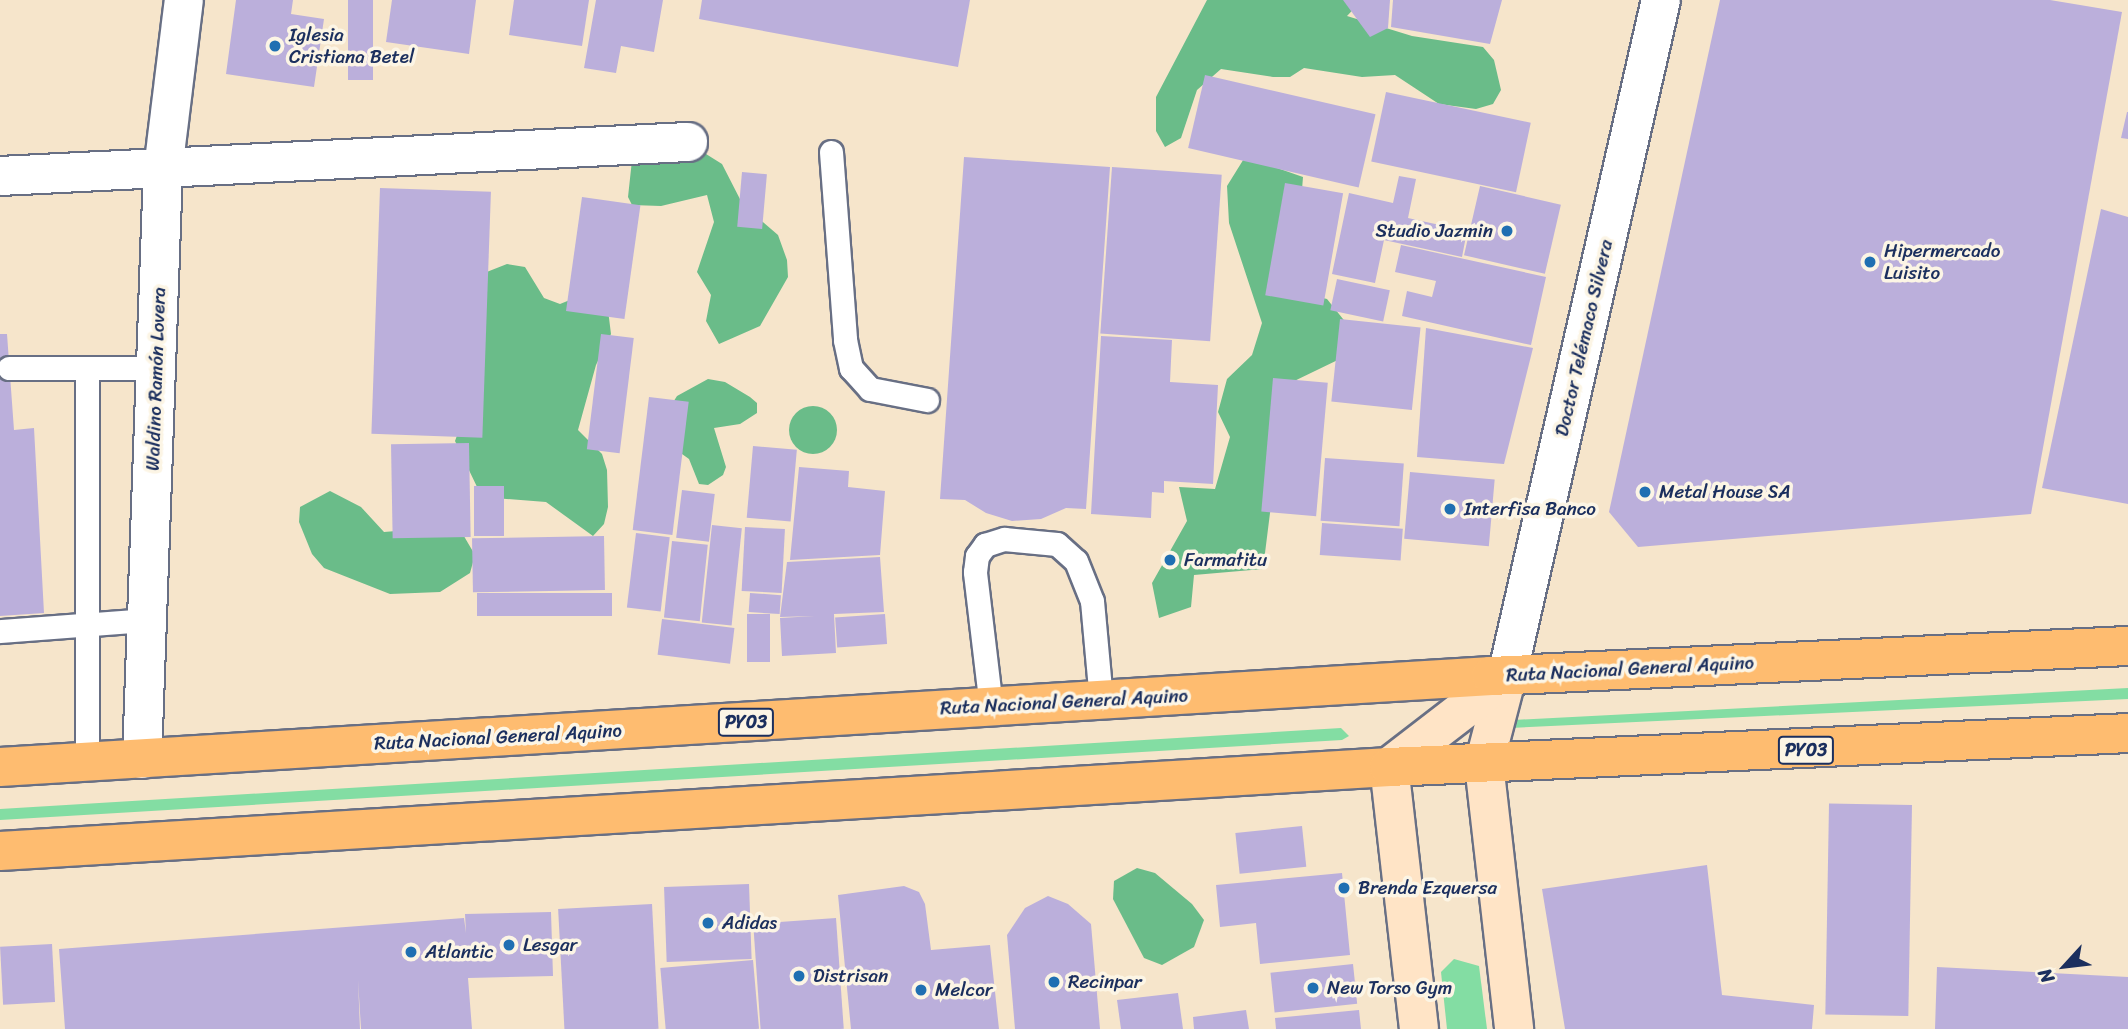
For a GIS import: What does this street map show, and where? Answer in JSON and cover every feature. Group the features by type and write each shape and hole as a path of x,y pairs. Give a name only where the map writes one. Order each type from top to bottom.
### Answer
{"highway":[{"name":"Ruta Nacional General Aquino","path":"0,767 1507,676 2128,646"},
{"name":"PY03","path":"0,851 1389,767 2128,733"}],"street":[{"name":"Waldino Ramón Lovera","path":"142,759 163,170 184,0"},
{"name":"Doctor Telémaco Silvera","path":"1507,676 1661,0"},
{"path":"0,176 688,142"},
{"path":"1507,676 1484,764 1514,1029"},
{"path":"1419,1029 1389,767 1507,676"}],"lane":[{"path":"831,152 845,340 851,368 870,389 927,400"},
{"path":"9,368 156,368"},
{"path":"87,368 83,625 87,762"},
{"path":"991,707 975,572 977,556 985,545 1004,539 1057,544 1076,561 1092,601 1101,700"},
{"path":"0,631 147,620"}],"green space":[{"path":"1207,0 1362,0 1347,16 1412,36 1483,47 1494,60 1501,90 1493,104 1476,109 1439,104 1395,75 1362,77 1304,68 1290,77 1273,77 1221,69 1197,90 1181,138 1165,147 1156,131 1156,97"},
{"path":"690,144 722,164 743,205 778,235 787,260 788,277 760,326 719,344 706,321 711,295 697,272 714,222 707,195 661,206 632,205 628,197 632,160"},
{"path":"1245,157 1303,177 1294,291 1327,299 1347,324 1346,356 1286,385 1263,569 1194,575 1191,607 1159,618 1152,583 1187,521 1179,487 1215,489 1230,437 1218,412 1227,379 1252,355 1262,323 1229,223 1227,186"},
{"path":"507,264 525,267 544,298 560,304 592,291 607,302 611,334 596,365 578,430 602,454 607,470 608,507 604,524 593,536 546,502 494,498 479,491 455,441 480,372 474,277"},
{"path":"708,379 725,382 750,397 757,403 757,413 740,424 714,428 726,467 723,475 708,485 699,484 689,459 682,454 672,404 677,396"},
{"path":"813,406 830,413 837,430 830,447 813,454 796,447 789,430 796,413"},
{"path":"330,491 361,507 384,532 458,526 475,555 470,573 440,592 390,594 324,568 312,554 299,522 300,507"},
{"path":"2128,688 2128,699 1510,728 1514,720"},
{"path":"1341,728 1349,736 1342,740 0,820 0,809"},
{"path":"1137,868 1155,873 1192,904 1204,920 1194,947 1162,965 1144,958 1113,899 1114,881"},
{"path":"1454,959 1479,966 1487,1029 1447,1029 1441,972"}],"building":[{"name":"Iglesia Cristiana Betel","path":"236,0 293,0 291,14 324,19 314,87 226,74"},
{"path":"348,0 373,0 373,80 348,80"},
{"path":"392,0 476,0 469,54 386,42"},
{"path":"514,0 589,0 582,46 509,35"},
{"path":"596,0 663,0 654,52 621,46 616,73 584,68"},
{"path":"702,0 970,0 958,67 699,19"},
{"path":"1343,0 1390,0 1388,28 1370,37"},
{"path":"1393,0 1502,0 1490,44 1391,27"},
{"name":"Hipermercado Luisito","path":"1720,0 2050,0 2122,12 2031,514 1638,547 1609,512"},
{"path":"1205,75 1376,114 1359,187 1188,148"},
{"path":"1386,92 1531,123 1516,192 1371,161"},
{"path":"2128,112 2128,139 2121,138"},
{"path":"964,157 1110,167 1086,509 1066,508 1041,519 1012,521 986,513 965,500 940,499"},
{"path":"1112,167 1222,175 1210,341 1100,334"},
{"path":"742,172 767,174 762,229 737,227"},
{"path":"1399,176 1416,179 1408,218 1467,231 1462,257 1384,240 1375,283 1332,274 1349,193 1393,203"},
{"path":"1285,183 1343,193 1323,306 1265,295"},
{"path":"1480,186 1561,205 1545,274 1464,255"},
{"path":"380,188 491,192 482,438 371,434"},
{"path":"582,197 640,205 624,319 566,311"},
{"path":"2101,209 2128,217 2128,504 2042,488"},
{"path":"1401,245 1546,277 1531,345 1402,316 1407,291 1432,297 1436,281 1395,272"},
{"path":"1337,279 1390,290 1383,322 1330,310"},
{"path":"1340,319 1421,327 1412,410 1331,402"},
{"path":"1426,328 1533,348 1504,464 1417,457"},
{"path":"0,334 7,334 14,430 34,428 44,613 0,616"},
{"path":"601,334 634,338 620,453 587,449"},
{"path":"1101,336 1172,340 1170,382 1218,385 1213,484 1164,481 1164,493 1152,492 1151,518 1091,514"},
{"path":"1273,378 1328,383 1316,516 1261,511"},
{"path":"649,397 689,402 672,535 633,530"},
{"path":"469,443 471,537 393,538 391,444"},
{"path":"753,446 797,450 791,522 747,518"},
{"path":"1325,458 1404,464 1399,526 1321,521"},
{"path":"799,467 849,471 848,487 885,491 880,555 790,560"},
{"name":"Interfisa Banco","path":"1410,472 1495,479 1489,546 1404,539"},
{"path":"474,486 504,486 504,536 474,536"},
{"path":"682,490 715,494 709,542 676,538"},
{"path":"1322,523 1403,529 1401,561 1320,555"},
{"path":"712,525 742,528 732,626 702,622"},
{"path":"745,527 785,529 782,593 742,591"},
{"path":"636,533 670,537 661,612 627,607"},
{"path":"604,536 605,590 473,592 472,538"},
{"path":"672,541 708,545 700,621 664,618"},
{"path":"880,557 884,612 834,614 836,653 782,656 780,618 815,616 780,617 787,562"},
{"path":"477,593 612,593 612,616 477,616"},
{"path":"750,593 781,595 780,614 749,612"},
{"path":"747,614 770,614 770,662 747,662"},
{"path":"885,614 887,644 837,647 835,617"},
{"path":"662,619 734,628 730,664 658,655"},
{"path":"1829,804 1912,805 1908,1016 1825,1015"},
{"path":"1302,826 1306,867 1240,874 1235,833"},
{"path":"1707,865 1722,995 1814,1005 1812,1029 1565,1029 1542,889"},
{"path":"1342,873 1350,955 1260,964 1256,923 1220,927 1216,885"},
{"name":"Adidas","path":"749,884 752,959 667,962 664,887"},
{"name":"Melcor","path":"904,886 919,892 925,904 931,950 990,945 999,1029 851,1029 838,895"},
{"name":"Recinpar","path":"1048,896 1068,904 1091,924 1100,1029 1015,1029 1007,935 1025,908"},
{"path":"652,904 659,1029 564,1029 558,909"},
{"path":"551,912 553,976 468,978 472,1029 361,1029 358,980 360,1029 65,1029 59,949 464,918 466,933 465,914"},
{"name":"Distrisan","path":"836,918 844,1029 761,1029 753,924"},
{"path":"52,944 55,1002 3,1005 0,947"},
{"path":"753,960 759,1029 666,1029 660,968"},
{"name":"New Torso Gym","path":"1353,964 1357,1004 1275,1012 1270,973"},
{"path":"1937,967 2128,977 2128,1029 1935,1029"},
{"path":"1178,993 1183,1029 1121,1029 1117,1000"},
{"path":"1246,1010 1249,1029 1194,1029 1193,1017"},
{"path":"1359,1010 1361,1029 1276,1029 1275,1018"}],"place":[{"name":"Iglesia Cristiana Betel","path":"275,46"},
{"name":"Studio Jazmin","path":"1507,231"},
{"name":"Hipermercado Luisito","path":"1870,262"},
{"name":"Metal House SA","path":"1645,492"},
{"name":"Interfisa Banco","path":"1450,509"},
{"name":"Farmatitu","path":"1170,560"},
{"name":"Brenda Ezquersa","path":"1344,888"},
{"name":"Adidas","path":"708,923"},
{"name":"Lesgar","path":"509,945"},
{"name":"Atlantic","path":"411,952"},
{"name":"Distrisan","path":"799,976"},
{"name":"Recinpar","path":"1054,982"},
{"name":"New Torso Gym","path":"1313,988"},
{"name":"Melcor","path":"921,990"}]}
